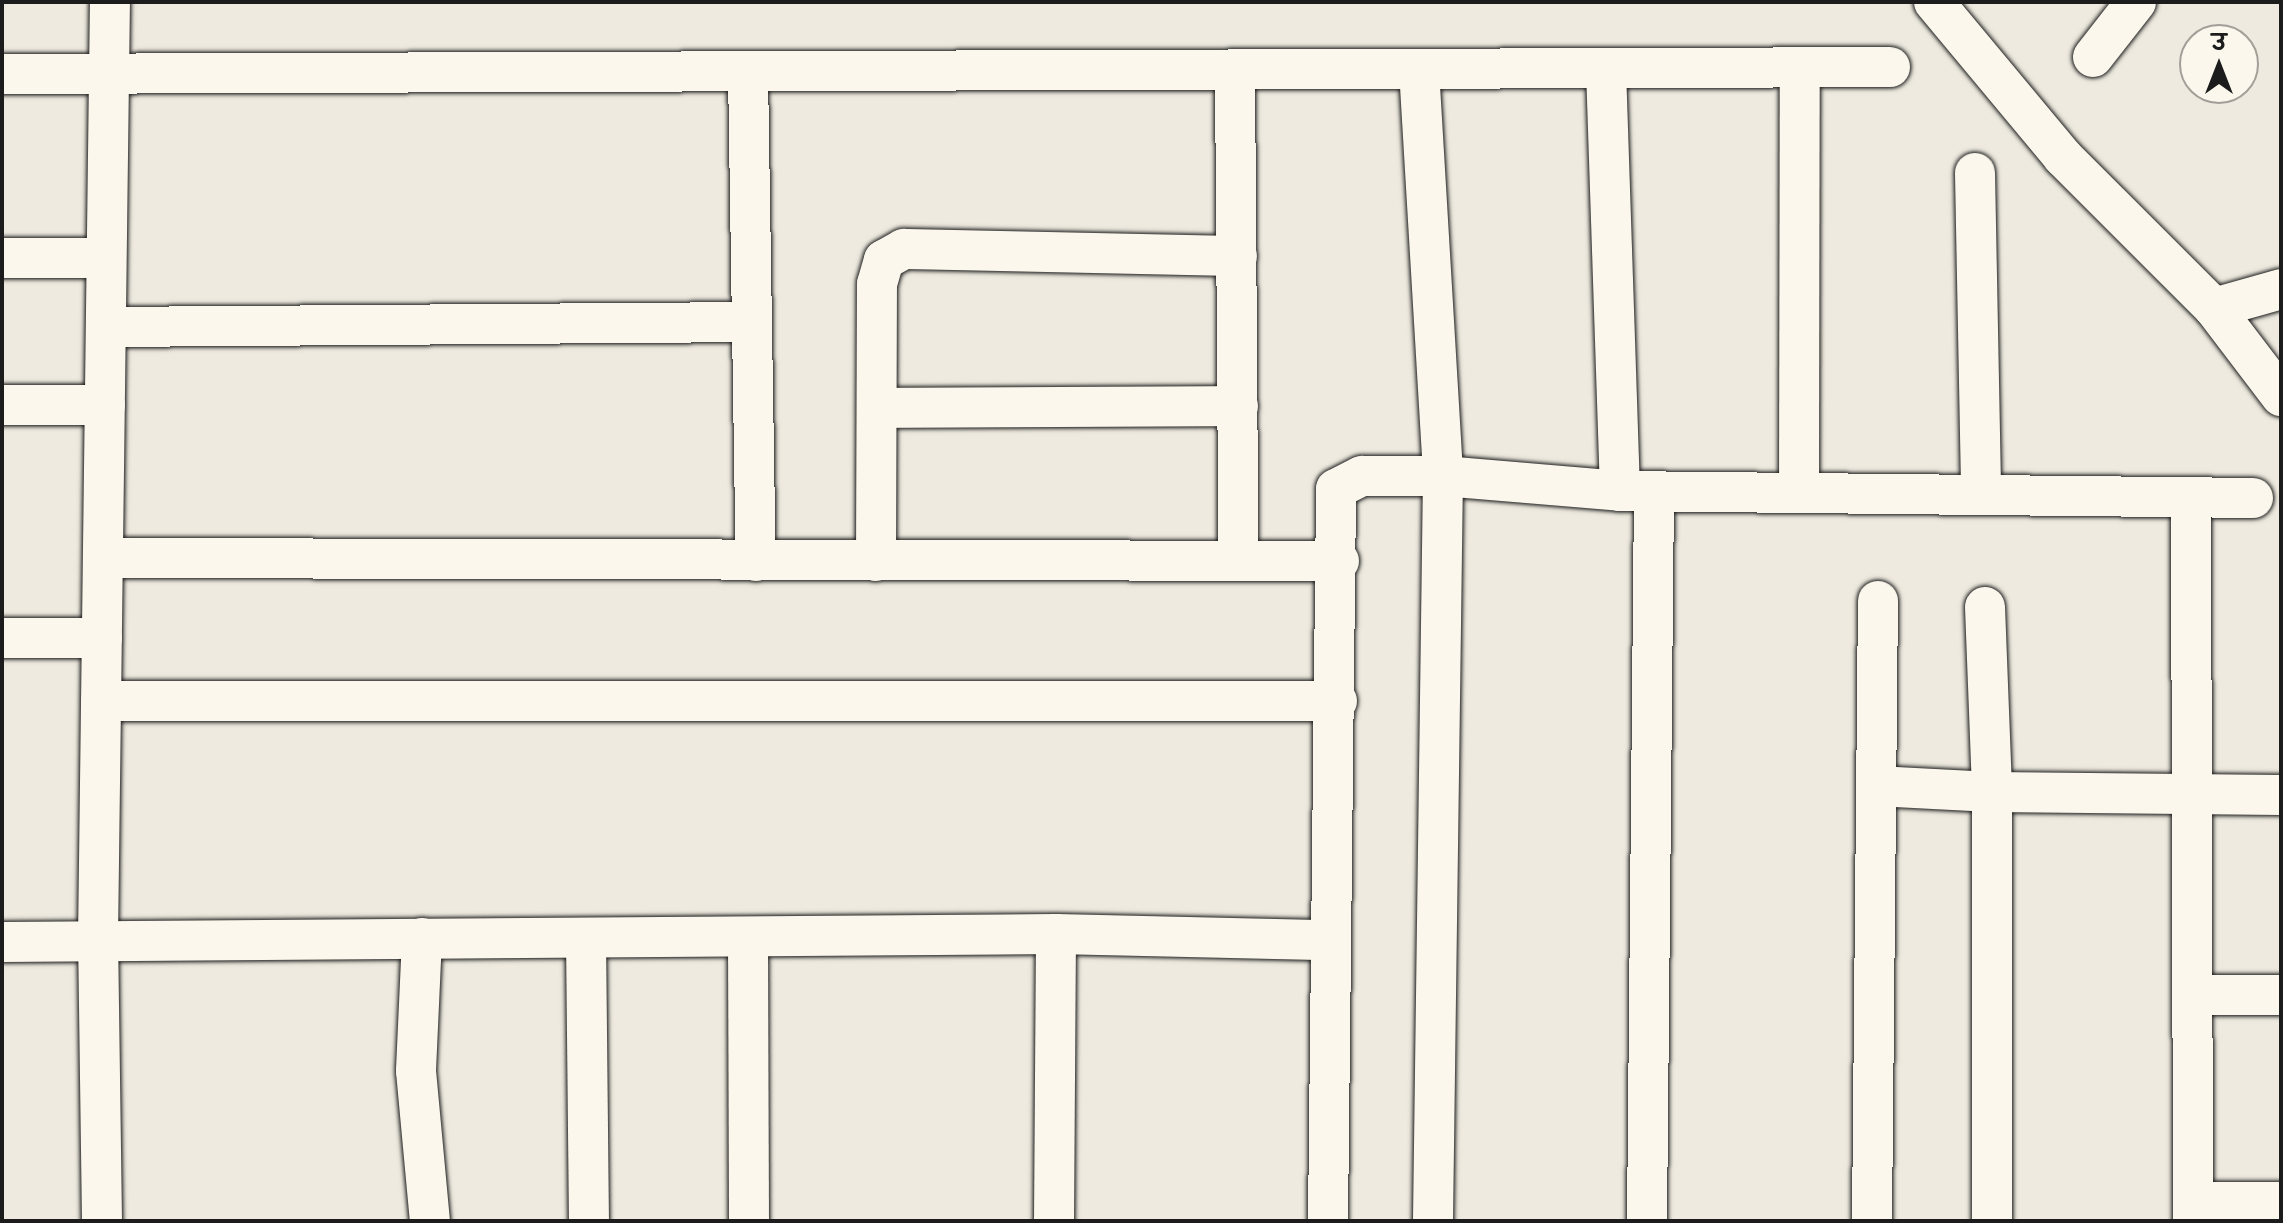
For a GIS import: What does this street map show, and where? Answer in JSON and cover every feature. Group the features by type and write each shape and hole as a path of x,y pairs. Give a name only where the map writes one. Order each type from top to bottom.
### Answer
{"street":[{"path":"102,1221 98,940 110,2"},
{"path":"1934,2 2063,157 2214,308 2281,396"},
{"path":"2093,57 2136,2"},
{"path":"2,74 1890,67"},
{"path":"1799,493 1800,68"},
{"path":"1419,69 1443,476 1433,1221"},
{"path":"1606,69 1637,491 1647,1221"},
{"path":"1235,70 1238,561"},
{"path":"748,72 756,561"},
{"path":"1975,173 1981,495"},
{"path":"876,561 880,408 877,284 884,260 904,249 1237,256"},
{"path":"2,258 106,258"},
{"path":"2214,308 2281,289"},
{"path":"106,327 752,322"},
{"path":"2,405 105,405"},
{"path":"880,408 1238,406"},
{"path":"1328,1221 1330,940 1339,561 1333,517 1336,489 1362,476 1443,476 1637,491 2253,498"},
{"path":"2191,497 2193,1212 2281,1202"},
{"path":"103,558 1339,561"},
{"path":"1872,1221 1878,601"},
{"path":"1985,607 1992,792 1992,1221"},
{"path":"2,638 102,638"},
{"path":"101,701 1337,701"},
{"path":"1876,786 1992,792 2281,795"},
{"path":"2,942 1056,934 1330,940"},
{"path":"1054,1221 1056,934"},
{"path":"748,937 749,1221"},
{"path":"422,938 416,1071 430,1221"},
{"path":"586,938 589,1221"},
{"path":"2194,995 2281,995"}]}
